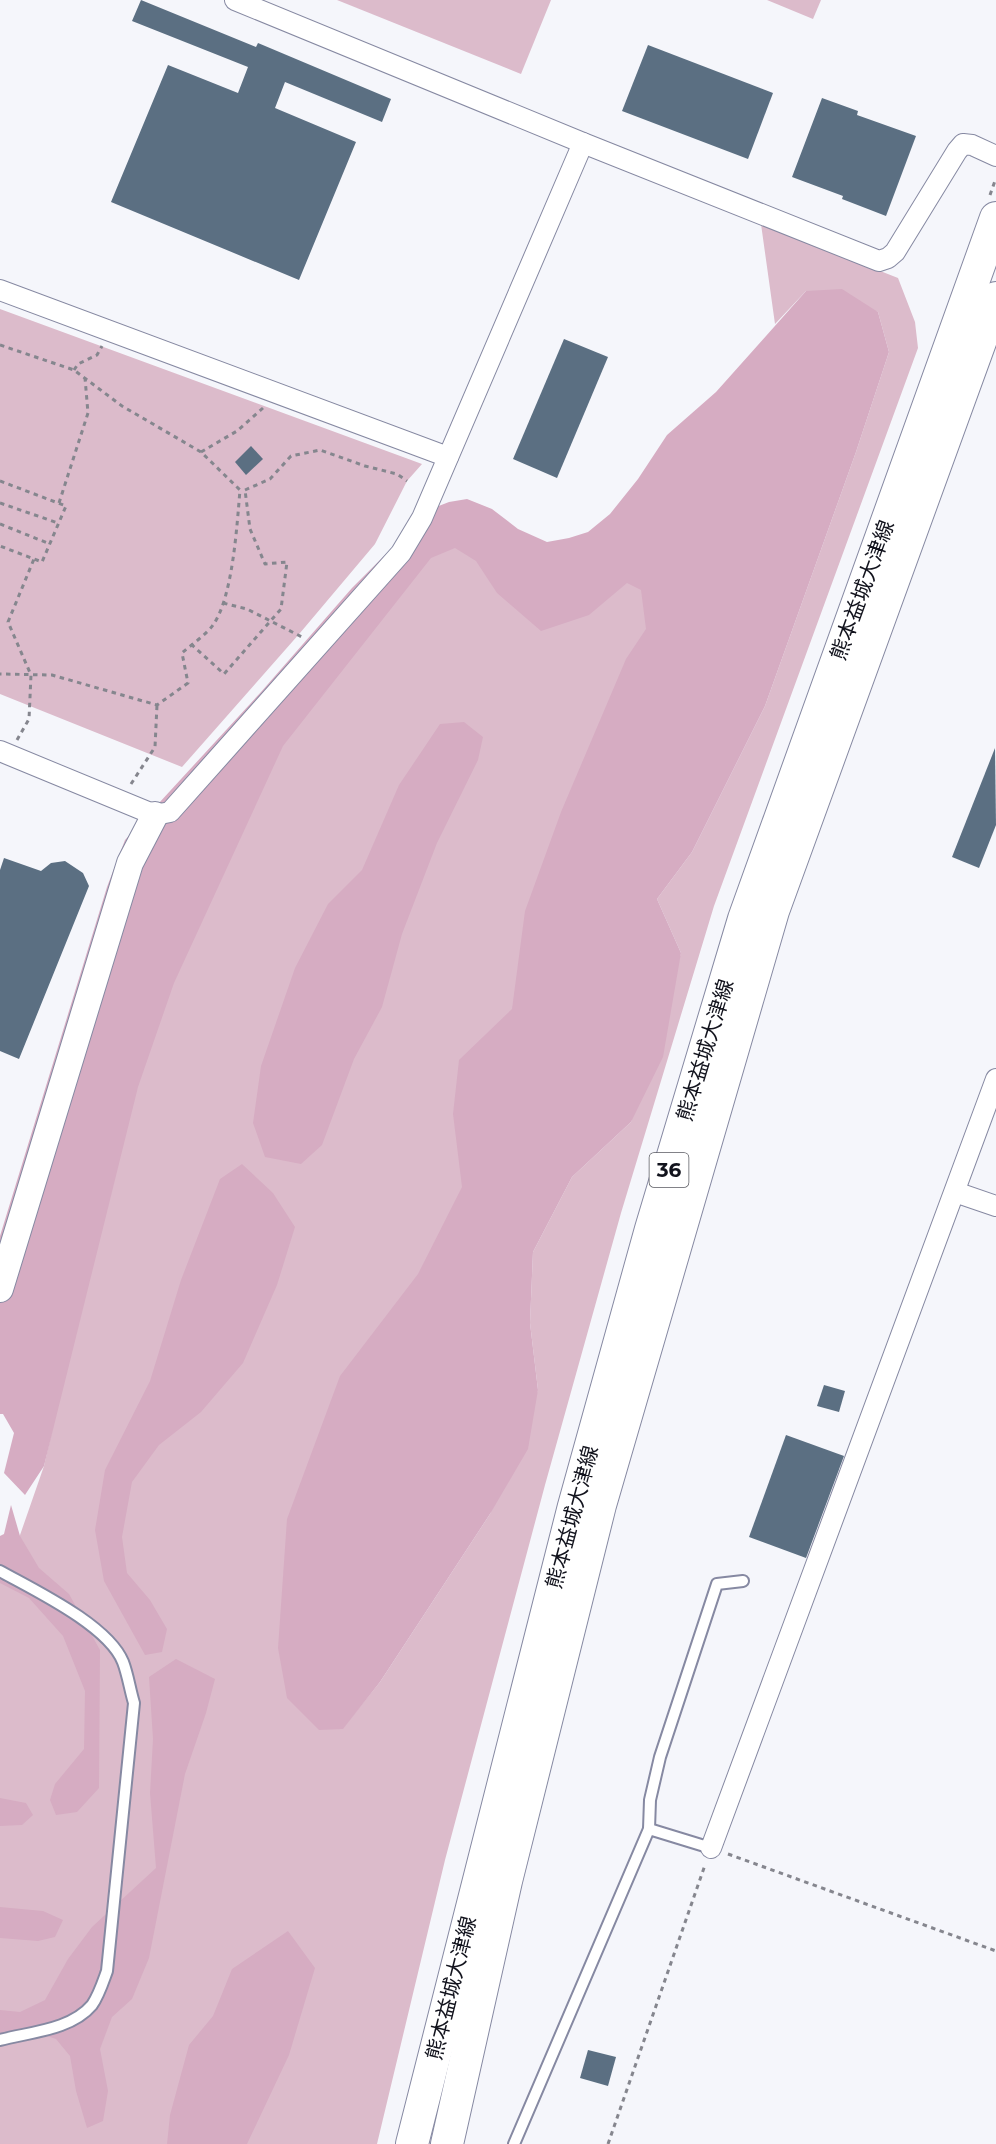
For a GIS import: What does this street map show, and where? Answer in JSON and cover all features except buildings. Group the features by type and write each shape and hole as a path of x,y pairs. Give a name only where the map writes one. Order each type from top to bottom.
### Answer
{"main road":[{"name":"熊本益城大津線","path":"412,2144 574,1506 651,1229 744,919 996,218"},
{"name":"熊本益城大津線","path":"447,2144 506,1881 600,1505 773,911 996,298"}],"street":[{"path":"236,0 583,143 879,261 895,252 963,144 996,156"},
{"path":"7,747 155,814 170,812 401,553 422,518 583,143"},
{"path":"0,290 448,457"},
{"path":"0,1289 130,863 155,814"},
{"path":"711,1848 996,1079"},
{"path":"955,1192 996,1206"}],"lane":[{"path":"0,1571 63,1606 99,1631 122,1660 134,1703 107,1971 99,1992 92,2005 76,2020 0,2040"},
{"path":"514,2144 648,1829 650,1800 660,1756 717,1584 743,1581"},
{"path":"648,1829 711,1848"}],"path":[{"path":"74,370 78,364 97,356 105,339"},
{"path":"0,345 74,370 122,406 201,452 242,490 250,529 265,564 287,562 281,609 224,674 191,645"},
{"path":"59,503 88,413 85,378"},
{"path":"201,452 237,431 270,401"},
{"path":"242,490 270,479 291,456 320,450 365,466 397,474 407,481"},
{"path":"0,480 66,506 42,562 0,546"},
{"path":"157,705 188,683 182,653 213,625 223,603 234,553 242,490"},
{"path":"0,503 58,523"},
{"path":"0,524 50,544"},
{"path":"7,747 29,719 30,675 8,622 34,559"},
{"path":"223,603 247,609 304,638"},
{"path":"0,674 52,675 157,705"},
{"path":"128,788 155,747 157,705"},
{"path":"608,2144 711,1848 996,1951"}],"shaded area":[{"path":"337,0 551,0 521,74"},
{"path":"767,0 821,0 813,19"},
{"path":"761,224 898,278 915,322 918,348 714,906 621,1213 545,1485 445,1860 377,2144 0,2144 0,1559 11,1561 44,1466 183,852 446,522 496,551 658,547 690,616 342,1729 380,1682 490,1514 538,1390 530,1323 533,1252 572,1177 631,1122 681,953 657,899 692,852 765,706 856,452 889,352 878,312 806,291 775,324"},
{"path":"842,289 878,312 889,352 856,452 765,706 692,852 657,899 681,953 663,1057 631,1122 572,1177 533,1252 530,1323 538,1390 528,1449 490,1514 380,1682 343,1729 319,1730 287,1698 278,1648 287,1519 340,1376 418,1274 462,1187 453,1114 459,1060 512,1009 525,911 561,812 626,659 646,629 641,590 627,583 589,615 541,631 497,593 476,561 455,548 431,558 283,746 174,983 138,1087 44,1466 25,1495 4,1473 14,1433 3,1414 0,1414 0,1236 107,887 125,840 261,692 352,588 431,509 449,502 467,499 492,509 518,529 547,542 588,532 610,514 638,479 667,435 716,392 806,291"},
{"path":"0,309 422,464 407,481 375,544 182,767 0,694"},
{"path":"464,722 483,737 478,760 437,843 402,934 382,1007 354,1059 322,1145 301,1164 265,1157 253,1123 261,1066 295,968 328,904 362,870 399,785 440,724"},
{"path":"242,1164 273,1193 295,1227 277,1285 243,1363 201,1412 159,1445 132,1482 122,1537 127,1573 150,1600 167,1629 162,1652 145,1655 104,1581 95,1530 105,1470 150,1381 181,1280 220,1179"},
{"path":"11,1505 20,1536 39,1568 69,1594 100,1650 99,1788 77,1812 56,1815 50,1800 55,1784 84,1749 85,1691 63,1636 29,1598 0,1583 0,1536 4,1534"},
{"path":"176,1659 215,1679 185,1774 149,1958 132,1999 112,2017 100,2049 108,2091 103,2121 87,2128 76,2091 70,2056 56,2039 44,2035 0,2034 0,2010 20,2012 45,2000 68,1959 92,1927 156,1868 150,1793 153,1739 149,1677"},
{"path":"0,1798 26,1803 33,1815 22,1825 0,1826"},
{"path":"0,1907 43,1911 63,1920 55,1937 38,1941 0,1938"},
{"path":"288,1931 315,1968 289,2055 247,2144 167,2144 170,2115 189,2045 213,2016 232,1969"}]}
